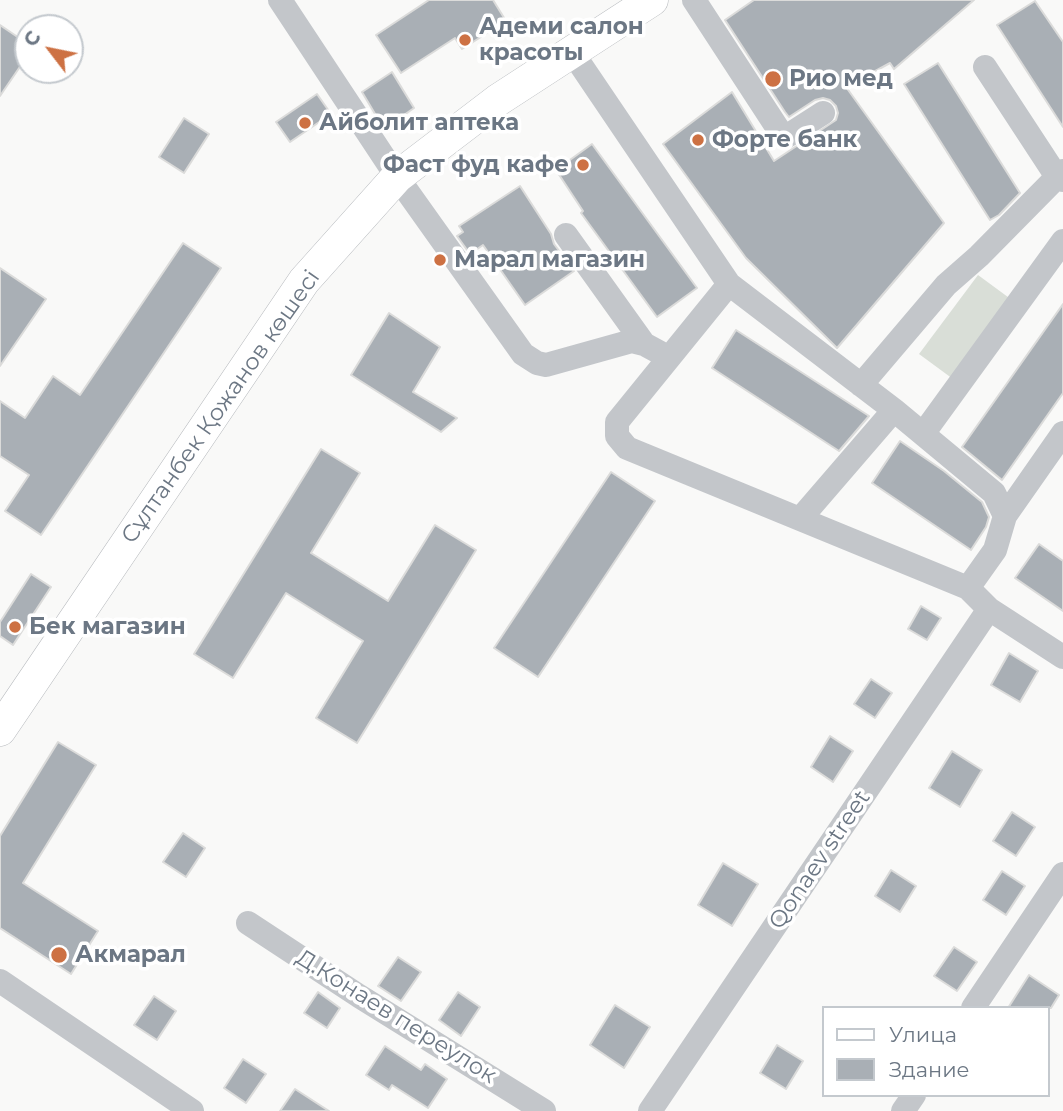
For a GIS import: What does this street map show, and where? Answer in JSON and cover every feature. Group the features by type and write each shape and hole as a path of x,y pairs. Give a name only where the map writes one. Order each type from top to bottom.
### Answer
{"main road":[{"name":"Сұлтанбек Қожанов көшесі","path":"0,730 304,281 397,177 498,100 652,0"}],"street":[{"path":"280,0 397,177 523,354 546,365 632,341 644,344 668,358"},
{"path":"694,0 784,138 823,113"},
{"path":"572,52 729,284 894,410 994,493 1005,516"},
{"path":"861,385 946,285 1061,176 985,67"},
{"path":"566,235 644,344"},
{"path":"923,434 1063,241"},
{"path":"729,284 617,422 617,436 627,447 968,588 989,610 1063,657"},
{"path":"800,519 894,410"},
{"path":"968,588 995,550 1005,516 1063,433"},
{"name":"Qonaev street","path":"650,1111 989,610"},
{"path":"974,1006 1063,874"},
{"name":"Д.Конаев переулок","path":"247,923 544,1111"},
{"path":"0,981 192,1111"}],"shaded area":[{"path":"978,275 1012,300 953,379 919,354"}],"building":[{"path":"429,0 493,0 506,21 462,49 455,38 401,73 376,35"},
{"path":"754,0 974,0 894,69 890,63 846,87 944,223 837,348 746,258 663,144 732,92 774,161 836,120 836,106 823,98 815,100 789,117 785,112 725,20"},
{"path":"1035,1 1063,42 1063,127 997,25"},
{"path":"0,25 14,34 14,76 0,96"},
{"path":"938,63 1020,193 999,215 990,220 904,84"},
{"path":"392,72 414,108 384,129 362,92"},
{"path":"317,94 331,114 290,142 276,122"},
{"path":"184,118 209,134 184,173 159,157"},
{"path":"592,144 697,288 657,317 581,213 583,211 556,170"},
{"path":"520,186 551,234 554,244 574,271 525,305 483,245 470,254 457,236 463,232 459,226"},
{"path":"183,243 221,268 41,535 5,511 29,475 0,456 0,401 25,418 53,376 80,395"},
{"path":"0,268 46,299 0,366"},
{"path":"1063,304 1063,393 1002,480 962,447"},
{"path":"389,313 440,347 413,392 457,418 441,432 351,375"},
{"path":"736,330 869,416 839,451 712,368"},
{"path":"900,441 944,471 982,502 989,517 986,527 971,550 872,483"},
{"path":"321,449 360,473 311,553 388,601 435,525 476,550 357,743 316,718 363,641 286,593 233,678 194,654"},
{"path":"611,472 655,501 538,677 494,648"},
{"path":"1039,544 1063,561 1063,611 1015,578"},
{"path":"31,574 51,587 13,645 0,636 0,622"},
{"path":"921,606 941,618 927,640 908,629"},
{"path":"1009,653 1038,671 1020,702 991,685"},
{"path":"871,679 892,693 875,718 854,704"},
{"path":"830,736 853,751 833,782 811,767"},
{"path":"58,742 96,765 23,883 98,931 71,974 0,928 0,836"},
{"path":"952,751 982,770 960,807 929,788"},
{"path":"1012,812 1035,827 1016,856 993,841"},
{"path":"183,833 205,848 186,877 163,862"},
{"path":"723,863 758,884 732,926 698,905"},
{"path":"891,870 916,886 900,912 875,896"},
{"path":"1002,871 1025,886 1006,915 983,900"},
{"path":"954,947 977,962 957,991 934,976"},
{"path":"398,957 421,972 401,1001 378,986"},
{"path":"1029,975 1059,995 1051,1008 1009,1006"},
{"path":"318,992 340,1008 327,1028 304,1013"},
{"path":"458,992 480,1007 461,1036 439,1020"},
{"path":"154,996 176,1011 157,1040 134,1025"},
{"path":"615,1005 650,1027 624,1068 590,1045"},
{"path":"777,1045 803,1061 786,1089 760,1073"},
{"path":"385,1046 421,1070 425,1064 447,1079 428,1108 392,1085 389,1090 366,1075"},
{"path":"243,1059 266,1074 246,1103 224,1088"},
{"path":"295,1089 329,1111 280,1111"}],"place":[{"name":"Адеми салон красоты","path":"465,40"},
{"name":"Рио мед","path":"773,79"},
{"name":"Айболит аптека","path":"305,123"},
{"name":"Форте банк","path":"698,140"},
{"name":"Фаст фуд кафе","path":"583,165"},
{"name":"Марал магазин","path":"440,260"},
{"name":"Бек магазин","path":"15,627"},
{"name":"Акмарал","path":"59,955"}]}
